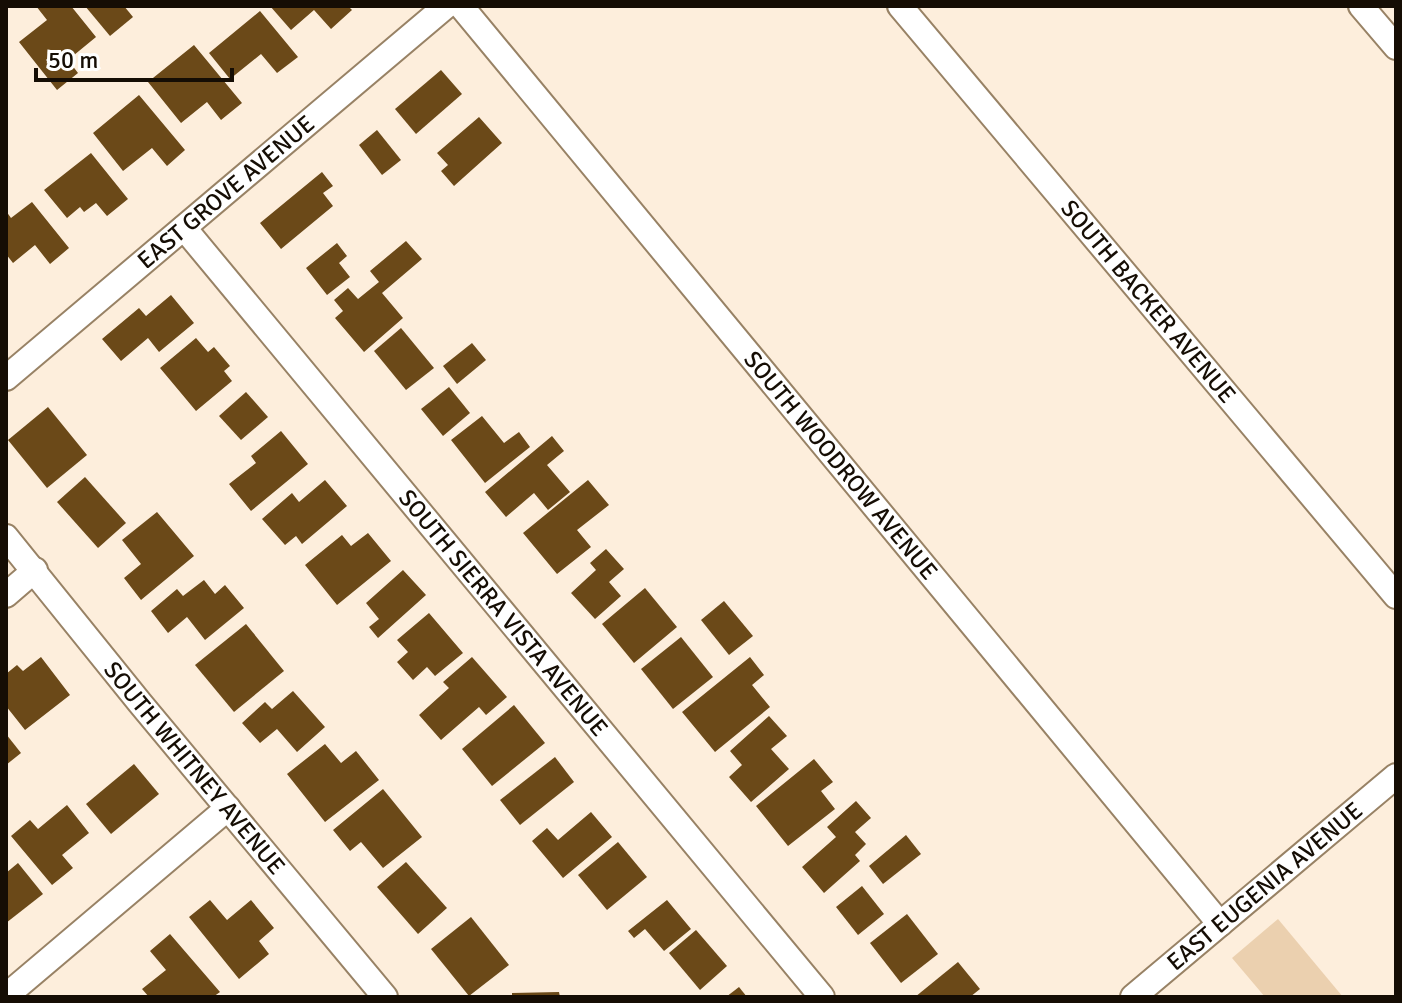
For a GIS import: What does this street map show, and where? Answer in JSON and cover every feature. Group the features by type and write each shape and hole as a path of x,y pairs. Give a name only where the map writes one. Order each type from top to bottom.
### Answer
{"street":[{"name":"EAST GROVE AVENUE","path":"6,378 446,6"},
{"name":"SOUTH WOODROW AVENUE","path":"461,6 1220,924"},
{"name":"SOUTH BACKER AVENUE","path":"900,6 1396,596"},
{"path":"1361,6 1396,47"},
{"name":"SOUTH SIERRA VISTA AVENUE","path":"184,228 822,997"},
{"name":"SOUTH WHITNEY AVENUE","path":"6,537 385,997"},
{"path":"6,595 35,570"},
{"name":"EAST EUGENIA AVENUE","path":"1133,997 1396,776"},
{"path":"6,996 228,808"}],"shaded area":[{"path":"1278,919 1343,997 1265,997 1232,958"}],"building":[{"path":"36,6 71,6 96,37 68,60 78,73 57,90 19,42 47,20"},
{"path":"85,6 124,6 133,17 110,36"},
{"path":"270,6 348,6 352,10 331,29 314,10 291,30"},
{"path":"260,11 298,57 277,73 261,54 230,79 209,53"},
{"path":"194,45 242,103 221,120 207,102 181,123 148,82"},
{"path":"441,70 462,94 416,134 395,109"},
{"path":"139,95 185,150 167,166 152,148 123,171 93,133"},
{"path":"479,117 502,143 454,186 441,171 448,165 437,153"},
{"path":"377,130 401,160 382,175 359,145"},
{"path":"91,153 128,199 107,216 96,203 84,212 80,207 67,218 44,190"},
{"path":"322,172 333,186 323,193 333,206 281,249 260,223"},
{"path":"32,202 69,248 50,264 35,245 13,263 6,254 6,211 11,218"},
{"path":"406,241 422,259 382,293 403,318 364,352 335,318 343,311 334,300 348,288 358,299 379,282 370,271"},
{"path":"337,243 347,256 339,263 350,277 327,295 306,268"},
{"path":"171,295 194,323 159,352 148,338 121,361 102,339 139,308 146,316"},
{"path":"401,328 434,368 406,390 374,351"},
{"path":"196,338 208,352 214,347 230,366 224,371 232,381 196,411 160,368"},
{"path":"472,343 486,360 457,384 443,366"},
{"path":"449,387 470,413 443,436 421,409"},
{"path":"246,392 268,417 241,440 219,416"},
{"path":"48,407 87,455 47,488 8,440"},
{"path":"482,416 504,443 519,432 530,447 485,483 451,440"},
{"path":"281,431 308,464 251,511 229,484 256,463 251,456"},
{"path":"552,436 564,451 547,465 570,492 548,510 534,493 506,517 485,492"},
{"path":"85,477 126,523 98,548 57,502"},
{"path":"325,480 347,506 302,544 296,536 285,545 262,519 292,493 299,502"},
{"path":"588,480 609,505 577,530 591,547 557,574 523,533"},
{"path":"157,512 194,556 141,600 124,578 141,564 122,540"},
{"path":"368,533 391,561 337,605 305,565 342,535 351,546"},
{"path":"606,549 624,569 609,582 621,596 595,619 571,593 596,570 590,563"},
{"path":"403,570 426,595 378,638 369,627 379,619 366,603"},
{"path":"204,580 215,594 225,585 244,608 205,640 187,617 168,633 151,611 177,589 183,596"},
{"path":"645,588 677,627 634,663 602,624"},
{"path":"724,601 753,636 729,655 701,620"},
{"path":"429,613 463,653 435,676 427,667 413,680 397,662 408,652 397,640"},
{"path":"246,624 284,671 234,712 195,665"},
{"path":"681,637 713,677 673,709 641,669"},
{"path":"41,657 70,695 25,730 6,706 6,674 17,665 23,671"},
{"path":"472,657 507,697 486,715 479,707 441,740 419,715 449,688 443,682"},
{"path":"750,657 764,675 752,685 770,707 715,752 682,712"},
{"path":"293,691 325,727 297,752 277,729 260,743 242,723 265,702 272,709"},
{"path":"514,705 545,743 492,786 462,749"},
{"path":"769,716 787,736 771,749 789,769 751,802 729,777 742,765 730,751"},
{"path":"6,734 21,753 6,765"},
{"path":"325,744 341,763 356,751 379,780 325,822 287,774"},
{"path":"555,757 574,782 520,825 500,800"},
{"path":"814,759 833,782 821,791 835,809 788,846 756,806"},
{"path":"134,764 159,794 111,834 86,804"},
{"path":"383,789 422,837 383,868 361,842 350,851 333,830"},
{"path":"856,801 871,818 855,832 866,844 855,855 860,861 824,893 802,867 836,837 827,827"},
{"path":"67,805 89,833 62,855 73,868 52,885 11,836 30,820 38,829"},
{"path":"591,812 612,837 563,878 532,841 547,828 558,840"},
{"path":"906,835 921,854 883,884 869,866"},
{"path":"618,842 647,877 607,910 578,875"},
{"path":"406,862 447,908 418,934 377,887"},
{"path":"18,863 43,894 6,923 6,873"},
{"path":"862,886 884,914 858,935 836,907"},
{"path":"210,900 227,920 251,900 274,928 259,941 269,954 239,979 189,917"},
{"path":"667,900 691,929 664,951 645,929 634,938 628,931"},
{"path":"907,914 938,954 901,983 870,943"},
{"path":"471,917 509,965 469,996 431,949"},
{"path":"696,930 727,966 700,990 669,953"},
{"path":"170,934 220,992 213,997 149,997 142,989 166,970 150,951"},
{"path":"958,962 980,989 970,997 915,997"},
{"path":"739,987 747,997 726,997"},
{"path":"559,992 560,997 512,997 512,993"}]}
